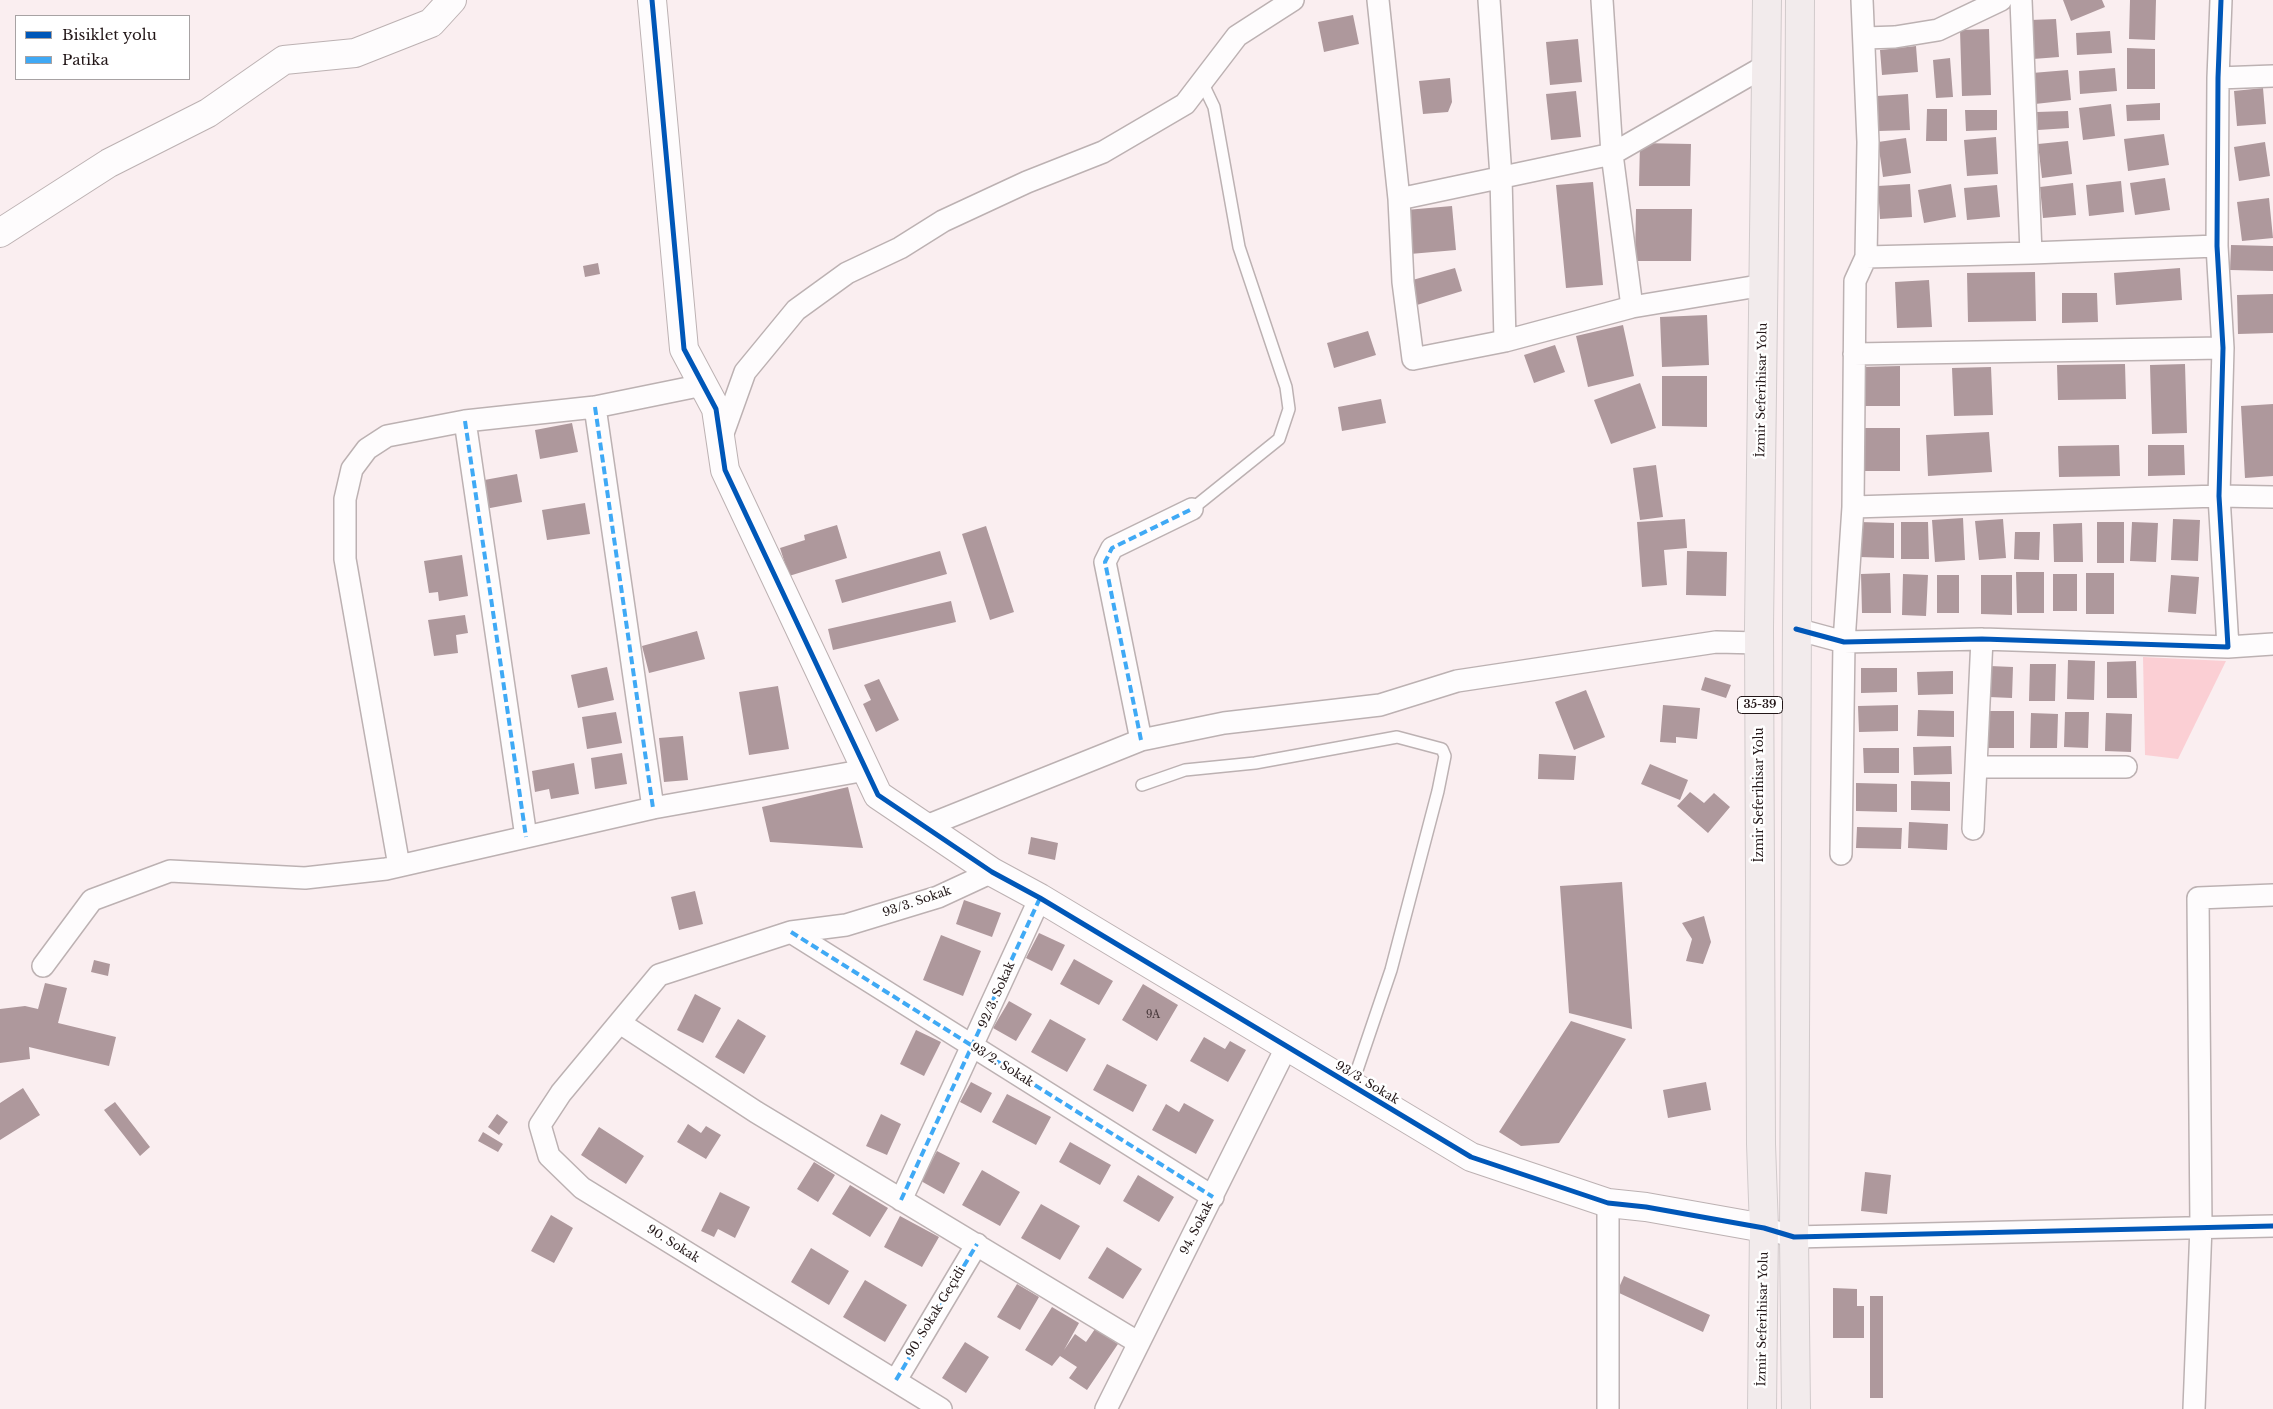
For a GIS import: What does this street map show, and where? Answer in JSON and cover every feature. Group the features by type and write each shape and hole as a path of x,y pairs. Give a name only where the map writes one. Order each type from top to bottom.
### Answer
{"main road":[{"name":"İzmir Seferihisar Yolu","path":"1762,1409 1764,1228 1761,1134 1760,643 1767,0"},
{"name":"35-39","path":"1796,1409 1794,1236 1800,0"}],"street":[{"path":"0,233 108,163 208,113 284,60 355,53 431,23 452,0"},
{"path":"652,0 684,349 716,409 725,470 878,795 992,872"},
{"path":"721,440 745,372 796,310 847,273 900,248 943,221 1027,182 1103,152 1185,104 1237,36 1293,0"},
{"path":"1378,0 1399,199 1403,282 1412,359 1505,341 1632,307 1764,285"},
{"path":"1489,0 1501,177 1505,341"},
{"path":"1602,0 1612,154 1632,307"},
{"path":"1841,854 1844,642 1853,507 1856,281 1866,257 1868,142 1862,0"},
{"path":"1865,38 1895,37 1938,30 2002,0"},
{"path":"2021,0 2031,253"},
{"path":"2226,2 2218,78 2217,246 2223,348 2220,496 2228,647"},
{"path":"1399,199 1612,154 1767,64"},
{"path":"2218,78 2273,76"},
{"path":"1866,257 2217,246"},
{"path":"1854,354 2223,348"},
{"path":"399,866 345,559 345,499 352,469 367,449 387,436 465,421 595,407 703,385"},
{"path":"595,407 653,808"},
{"path":"465,421 526,837"},
{"path":"1853,507 2220,496 2273,497"},
{"path":"1141,740 1105,562 1106,557 1112,548 1192,509"},
{"path":"1796,629 1844,642 1982,639 2228,647 2273,644"},
{"path":"1973,829 1982,639"},
{"path":"924,827 1141,740 1224,723 1380,704 1457,681 1716,642 1760,643"},
{"path":"1976,767 2126,767"},
{"path":"43,966 92,900 170,871 306,878 399,866 653,808 866,770"},
{"name":"93/3. Sokak","path":"620,1023 659,975 791,932 846,925 938,897 992,872 1040,898 1471,1157 1608,1203 1646,1207 1764,1228"},
{"path":"2194,1409 2201,1226 2198,898 2273,895"},
{"name":"92/3. Sokak","path":"901,1200 1040,898"},
{"name":"93/2. Sokak","path":"791,932 1213,1197"},
{"path":"620,1023 756,1112 1139,1343"},
{"name":"90. Sokak","path":"620,1023 560,1093 540,1125 549,1156 582,1188 942,1409"},
{"name":"94. Sokak","path":"1106,1409 1287,1046"},
{"path":"1608,1203 1608,1409"},
{"path":"1764,1228 1794,1236 2201,1226 2273,1226"},
{"name":"90. Sokak Geçidi","path":"896,1380 977,1244"}],"lane":[{"path":"1192,509 1279,439 1290,409 1286,387 1239,247 1214,107 1202,82"},
{"path":"1142,785 1185,770 1255,763 1397,737 1442,749 1445,756 1438,791 1391,970 1352,1086"}],"shaded area":[{"path":"2143,657 2226,661 2178,759 2145,755"}],"building":[{"path":"2063,0 2102,0 2105,7 2071,21"},
{"path":"2130,0 2156,0 2155,40 2129,39"},
{"path":"1353,15 1359,44 1324,52 1318,22"},
{"path":"2056,19 2059,57 2033,59 2030,20"},
{"path":"1989,29 1991,95 1962,96 1960,30"},
{"path":"2110,31 2112,53 2077,55 2076,33"},
{"path":"1578,39 1582,82 1550,85 1546,42"},
{"path":"1916,46 1918,72 1882,75 1880,50"},
{"path":"2127,48 2155,49 2155,89 2127,89"},
{"path":"1950,58 1953,97 1936,98 1933,60"},
{"path":"2115,68 2117,91 2080,94 2079,71"},
{"path":"2068,70 2071,100 2035,104 2032,73"},
{"path":"1450,78 1452,102 1448,112 1423,114 1419,81"},
{"path":"2263,88 2266,124 2237,126 2234,91"},
{"path":"1576,91 1581,137 1551,140 1546,94"},
{"path":"1908,94 1910,130 1879,131 1877,96"},
{"path":"2160,103 2160,120 2127,121 2126,105"},
{"path":"2111,104 2115,136 2083,140 2079,108"},
{"path":"1927,109 1947,109 1947,141 1926,141"},
{"path":"1965,110 1997,110 1997,130 1966,131"},
{"path":"2068,111 2069,128 2038,130 2037,112"},
{"path":"2164,134 2169,165 2128,171 2124,139"},
{"path":"1996,137 1998,174 1967,176 1964,140"},
{"path":"1906,138 1911,173 1883,177 1878,142"},
{"path":"2068,141 2072,174 2042,178 2038,144"},
{"path":"2265,142 2270,176 2239,181 2234,147"},
{"path":"1640,143 1691,144 1690,186 1639,186"},
{"path":"2165,178 2170,210 2135,215 2130,183"},
{"path":"2121,181 2124,212 2089,216 2086,185"},
{"path":"1593,182 1603,285 1566,288 1556,185"},
{"path":"2073,183 2076,215 2043,218 2040,187"},
{"path":"1910,184 1912,217 1880,219 1878,186"},
{"path":"1951,184 1956,217 1924,223 1918,190"},
{"path":"1997,185 2000,217 1967,220 1964,188"},
{"path":"2269,198 2273,238 2242,241 2237,202"},
{"path":"1452,206 1456,250 1410,254 1406,210"},
{"path":"1636,209 1692,209 1691,261 1635,261"},
{"path":"2231,245 2273,246 2273,271 2230,270"},
{"path":"598,263 600,274 585,277 583,266"},
{"path":"1455,268 1462,291 1417,305 1409,281"},
{"path":"2180,268 2182,300 2116,305 2114,273"},
{"path":"2035,272 2036,321 1968,322 1967,273"},
{"path":"1929,280 1932,327 1897,328 1895,282"},
{"path":"2062,293 2097,293 2098,322 2062,323"},
{"path":"2273,294 2273,333 2238,334 2237,295"},
{"path":"1707,315 1709,365 1662,367 1660,317"},
{"path":"1623,325 1634,376 1588,387 1576,336"},
{"path":"1368,331 1376,355 1334,368 1327,343"},
{"path":"1555,345 1565,372 1534,383 1524,355"},
{"path":"2125,364 2126,399 2058,400 2057,365"},
{"path":"2185,364 2187,433 2152,434 2150,365"},
{"path":"1900,366 1900,406 1860,406 1860,367"},
{"path":"1991,367 1993,415 1954,416 1952,368"},
{"path":"1662,376 1707,376 1707,427 1662,426"},
{"path":"1640,383 1656,428 1611,444 1594,400"},
{"path":"1381,399 1386,423 1342,431 1338,407"},
{"path":"2273,404 2273,476 2245,478 2241,406"},
{"path":"572,423 578,452 540,459 535,430"},
{"path":"1859,428 1900,428 1900,471 1859,471"},
{"path":"1989,432 1992,472 1928,476 1926,435"},
{"path":"2119,445 2120,476 2059,477 2058,446"},
{"path":"2148,445 2184,445 2185,475 2148,476"},
{"path":"1656,465 1663,517 1640,520 1633,468"},
{"path":"517,474 522,502 485,509 479,481"},
{"path":"585,503 590,534 547,540 542,510"},
{"path":"1963,518 1965,560 1935,562 1932,520"},
{"path":"1685,519 1687,548 1664,550 1667,585 1642,587 1637,522"},
{"path":"2003,519 2006,558 1979,560 1975,521"},
{"path":"2173,519 2200,520 2198,561 2171,560"},
{"path":"1860,522 1894,523 1894,558 1859,557"},
{"path":"1901,522 1928,522 1929,559 1901,559"},
{"path":"2097,522 2124,522 2124,563 2097,563"},
{"path":"2132,522 2158,523 2156,562 2130,561"},
{"path":"2082,523 2083,562 2054,562 2053,524"},
{"path":"837,525 847,558 789,576 780,548 805,540 804,535"},
{"path":"986,526 1014,612 990,620 962,534"},
{"path":"2015,532 2040,532 2039,560 2014,559"},
{"path":"940,551 947,574 842,603 835,580"},
{"path":"1687,551 1727,552 1726,596 1686,595"},
{"path":"462,555 468,596 439,601 438,592 429,593 424,561"},
{"path":"2016,572 2044,572 2044,613 2017,613"},
{"path":"1890,573 1891,613 1862,613 1861,574"},
{"path":"2086,573 2114,573 2114,614 2086,614"},
{"path":"1903,574 1928,575 1926,616 1902,615"},
{"path":"2053,574 2077,574 2077,611 2053,611"},
{"path":"1937,575 1959,575 1959,613 1937,613"},
{"path":"1981,575 2012,575 2012,615 1981,614"},
{"path":"2171,575 2199,577 2196,614 2168,612"},
{"path":"951,601 956,622 833,650 828,629"},
{"path":"465,615 468,633 456,635 458,653 434,656 428,620"},
{"path":"697,631 705,659 649,673 642,646"},
{"path":"2068,660 2095,661 2094,700 2067,699"},
{"path":"2136,661 2137,698 2107,698 2107,662"},
{"path":"2030,664 2056,664 2055,701 2029,701"},
{"path":"1990,666 2013,667 2012,698 1989,697"},
{"path":"607,667 614,700 578,708 571,675"},
{"path":"1861,668 1897,668 1897,692 1861,693"},
{"path":"1953,671 1953,694 1918,695 1917,672"},
{"path":"1705,677 1731,685 1726,698 1701,690"},
{"path":"879,679 899,720 876,732 863,704 871,700 864,685"},
{"path":"778,686 789,749 749,755 739,692"},
{"path":"1586,690 1605,737 1574,750 1555,702"},
{"path":"1663,705 1700,708 1697,739 1676,737 1676,743 1660,742"},
{"path":"1898,705 1898,731 1859,732 1858,706"},
{"path":"1918,710 1954,711 1954,737 1917,736"},
{"path":"1988,711 2014,711 2014,748 1988,748"},
{"path":"616,712 622,743 587,749 582,717"},
{"path":"2065,712 2089,712 2088,748 2064,747"},
{"path":"2031,713 2058,714 2057,748 2030,748"},
{"path":"2106,713 2132,714 2131,752 2105,751"},
{"path":"683,736 688,780 664,782 659,738"},
{"path":"1951,746 1952,774 1914,775 1913,747"},
{"path":"1863,748 1899,748 1899,773 1864,773"},
{"path":"622,753 627,784 595,789 591,758"},
{"path":"1539,754 1576,756 1574,780 1538,779"},
{"path":"574,763 579,794 551,799 549,789 535,792 532,771"},
{"path":"1650,764 1688,780 1680,800 1641,784"},
{"path":"1911,781 1950,782 1950,811 1911,810"},
{"path":"1856,783 1897,784 1897,812 1856,811"},
{"path":"848,787 863,848 770,842 762,807"},
{"path":"1690,792 1704,803 1714,793 1730,807 1708,833 1677,806"},
{"path":"1909,822 1948,824 1947,850 1908,848"},
{"path":"1857,827 1902,828 1901,849 1856,848"},
{"path":"1031,837 1058,843 1055,860 1028,854"},
{"path":"1622,882 1632,1029 1569,1013 1560,886"},
{"path":"695,891 703,924 679,930 671,897"},
{"path":"964,900 1001,913 992,937 956,924"},
{"path":"1704,916 1711,942 1703,964 1686,961 1692,939 1682,923"},
{"path":"1039,933 1065,945 1052,971 1026,958"},
{"path":"941,935 981,951 963,996 923,980"},
{"path":"1074,959 1113,981 1099,1005 1060,984"},
{"path":"94,960 110,964 108,976 91,972"},
{"path":"45,983 67,988 58,1023 116,1037 109,1066 29,1047 30,1059 0,1063 0,1009 25,1006 38,1009"},
{"path":"1143,984 1178,1005 1157,1041 1122,1020"},
{"path":"695,994 721,1008 703,1043 677,1030"},
{"path":"1009,1001 1032,1014 1016,1041 993,1028"},
{"path":"738,1019 766,1036 744,1074 715,1057"},
{"path":"1050,1019 1086,1039 1067,1072 1031,1052"},
{"path":"1571,1021 1626,1039 1559,1143 1521,1146 1499,1132"},
{"path":"916,1030 941,1042 924,1076 900,1064"},
{"path":"1204,1037 1225,1049 1230,1041 1246,1050 1228,1082 1190,1061"},
{"path":"1107,1064 1147,1085 1133,1112 1093,1090"},
{"path":"971,1082 992,1093 981,1113 960,1102"},
{"path":"1706,1082 1711,1110 1668,1118 1663,1090"},
{"path":"23,1088 40,1115 0,1140 0,1103"},
{"path":"1007,1094 1051,1117 1036,1145 992,1122"},
{"path":"115,1102 150,1147 140,1156 104,1110"},
{"path":"1184,1103 1214,1120 1196,1154 1152,1130 1166,1104 1179,1112"},
{"path":"497,1114 508,1122 499,1135 488,1127"},
{"path":"881,1114 901,1124 887,1155 866,1146"},
{"path":"688,1124 701,1133 706,1126 721,1135 706,1159 677,1142"},
{"path":"599,1127 644,1156 626,1184 581,1155"},
{"path":"483,1132 503,1144 498,1152 478,1141"},
{"path":"1070,1142 1111,1165 1100,1185 1059,1162"},
{"path":"937,1151 960,1163 944,1194 921,1181"},
{"path":"814,1162 835,1175 818,1202 797,1189"},
{"path":"982,1170 1020,1192 1000,1226 962,1205"},
{"path":"1865,1172 1891,1175 1887,1214 1861,1211"},
{"path":"1138,1175 1174,1197 1159,1222 1123,1201"},
{"path":"850,1185 888,1208 870,1237 832,1214"},
{"path":"720,1192 750,1207 735,1238 718,1229 714,1237 701,1231"},
{"path":"1041,1204 1080,1226 1060,1260 1021,1238"},
{"path":"551,1215 573,1228 554,1263 531,1251"},
{"path":"900,1216 939,1237 922,1267 884,1247"},
{"path":"1107,1247 1142,1269 1123,1299 1088,1278"},
{"path":"811,1248 849,1271 829,1305 791,1282"},
{"path":"1624,1276 1710,1315 1703,1332 1617,1292"},
{"path":"865,1280 907,1305 885,1342 843,1317"},
{"path":"1017,1284 1039,1297 1020,1330 997,1317"},
{"path":"1833,1288 1857,1289 1857,1306 1864,1306 1864,1338 1833,1338"},
{"path":"1870,1296 1883,1296 1883,1398 1870,1398"},
{"path":"1052,1307 1079,1323 1064,1350 1075,1334 1086,1342 1095,1329 1118,1344 1087,1390 1069,1378 1077,1367 1060,1356 1052,1366 1025,1350"},
{"path":"965,1342 989,1357 966,1393 942,1378"}],"marked path":[{"path":"595,407 653,808"},
{"path":"465,421 526,837"},
{"path":"1141,740 1105,562 1112,548 1192,509"},
{"path":"901,1200 1040,898"},
{"path":"791,932 1213,1197"},
{"path":"896,1380 977,1244"}],"cycle path":[{"path":"652,0 684,349 716,409 725,470 878,795 992,872 1040,898 1471,1157 1608,1203 1646,1207 1764,1228 1794,1237 2273,1226"},
{"path":"1796,629 1844,642 1982,639 2228,647 2219,496 2223,348 2217,246 2218,78 2221,0"}]}
